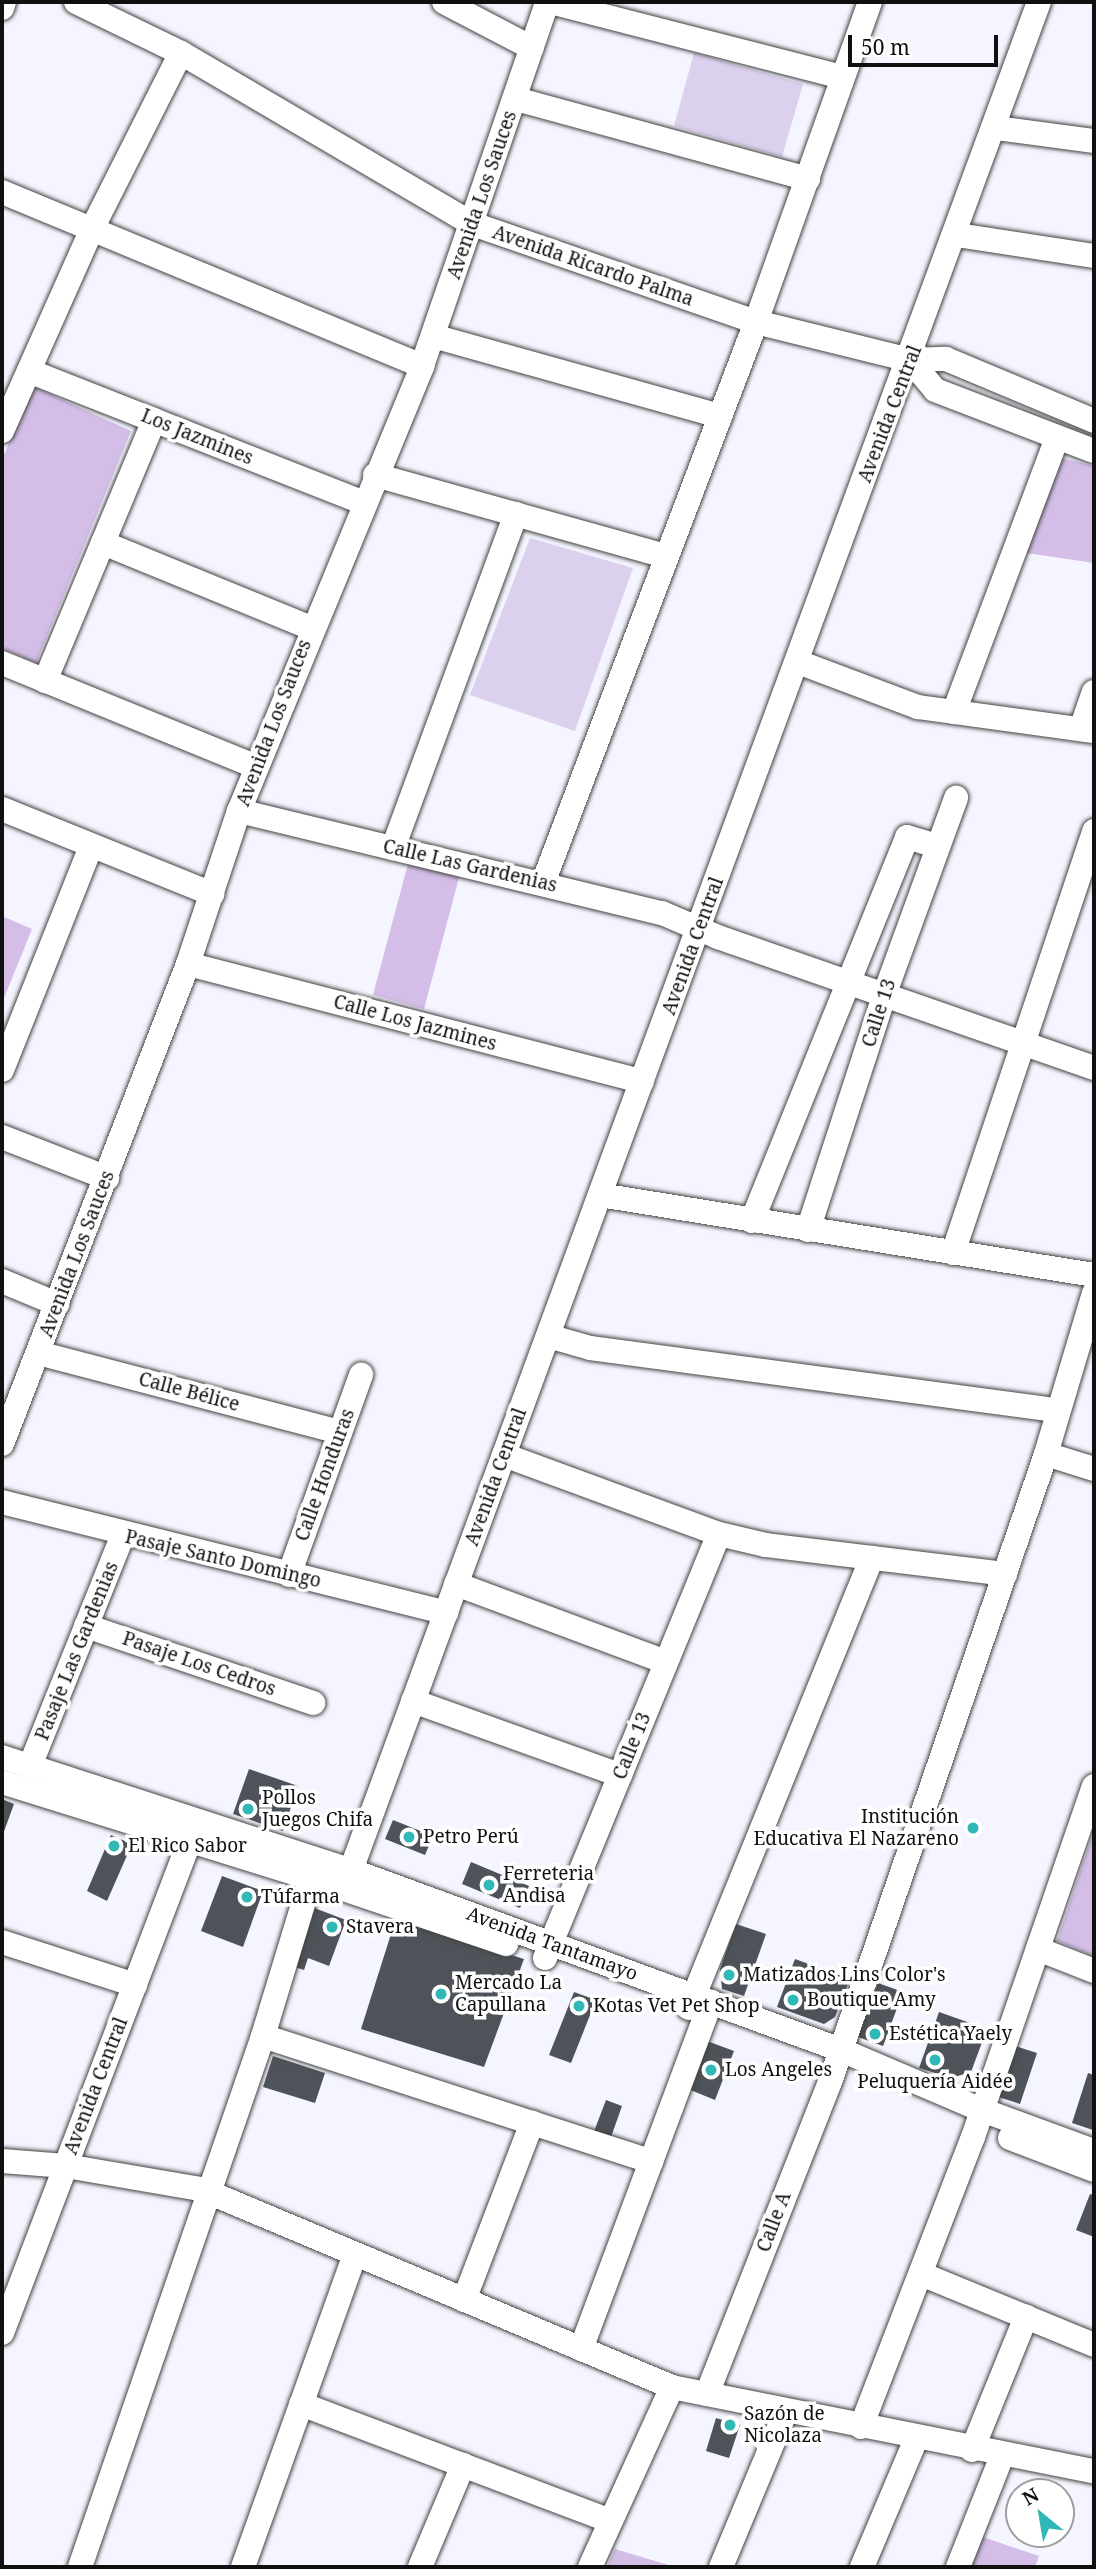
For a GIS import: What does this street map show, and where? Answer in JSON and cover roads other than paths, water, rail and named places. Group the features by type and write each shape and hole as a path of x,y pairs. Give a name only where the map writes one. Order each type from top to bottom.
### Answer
{"street":[{"path":"2,8 4,2"},
{"name":"Avenida Ricardo Palma","path":"76,2 181,53 473,225 756,322 911,360 946,359 1094,421"},
{"path":"444,2 533,48"},
{"path":"548,2 842,77"},
{"name":"Avenida Los Sauces","path":"2,1444 188,964 257,767 422,366 548,2"},
{"path":"543,883 756,322 870,2"},
{"name":"Avenida Central","path":"347,1879 911,360 1040,2"},
{"path":"2,431 92,229 181,53"},
{"path":"516,99 808,179"},
{"path":"996,128 1094,141"},
{"path":"2,192 422,366"},
{"path":"957,235 1094,256"},
{"path":"433,336 720,416"},
{"path":"911,360 935,390 1094,451"},
{"name":"Los Jazmines","path":"29,371 364,503"},
{"path":"45,681 154,420"},
{"path":"954,712 1057,438"},
{"path":"376,475 665,556"},
{"path":"393,848 516,514"},
{"path":"103,542 312,628"},
{"path":"797,662 918,707 1088,730 1094,692"},
{"path":"2,663 257,767"},
{"name":"Calle 13","path":"808,1230 885,993 956,798"},
{"path":"2,808 212,894"},
{"name":"Calle Las Gardenias","path":"240,811 662,913 1094,1068"},
{"path":"953,1253 1094,831"},
{"name":"Calle 13","path":"752,1220 907,837 937,846"},
{"path":"2,1070 91,846"},
{"name":"Calle Los Jazmines","path":"188,964 642,1081"},
{"path":"2,1137 107,1178"},
{"path":"600,1195 1094,1275"},
{"path":"2,1281 57,1304"},
{"name":"Calle A","path":"707,2394 838,2057 1046,1454 1055,1410 1094,1293"},
{"path":"548,1336 590,1348 1055,1410"},
{"name":"Calle Bélice","path":"38,1353 341,1432"},
{"name":"Calle Honduras","path":"289,1575 361,1374"},
{"path":"1046,1454 1094,1469"},
{"path":"504,1455 719,1535 872,1558 1005,1574"},
{"name":"Pasaje Santo Domingo","path":"2,1502 123,1535 446,1613"},
{"name":"Pasaje Las Gardenias","path":"30,1766 123,1535"},
{"name":"Calle 13","path":"547,1951 719,1535"},
{"path":"581,2349 651,2161 700,2005 872,1558"},
{"path":"456,1584 666,1662"},
{"name":"Pasaje Los Cedros","path":"86,1626 313,1703"},
{"path":"413,1701 620,1775"},
{"name":"Avenida Tantamayo","path":"2,1757 700,2005 838,2057 1094,2170"},
{"name":"Avenida Tantamayo","path":"2,1782 311,1878 347,1879"},
{"path":"861,2427 980,2118 1094,1786"},
{"name":"Avenida Central","path":"2,2333 190,1840"},
{"path":"80,2567 264,2036 311,1878"},
{"path":"2,1942 135,1985"},
{"path":"1038,1949 1094,1970"},
{"path":"264,2036 651,2161"},
{"name":"Avenida Tantamayo","path":"980,2118 1094,2151"},
{"path":"464,2300 532,2123"},
{"path":"2,2161 66,2166 210,2192 672,2387 1002,2456 1094,2471"},
{"path":"243,2567 355,2255"},
{"path":"921,2274 1094,2344"},
{"path":"972,2450 1026,2316"},
{"path":"590,2567 672,2387"},
{"path":"301,2404 611,2521"},
{"path":"721,2567 786,2412"},
{"path":"862,2567 916,2438"},
{"path":"958,2567 1002,2456"},
{"path":"420,2567 463,2465"}],"place":[{"name":"Pollos Juegos Chifa","path":"248,1809"},
{"name":"Institución Educativa El Nazareno","path":"973,1828"},
{"name":"Petro Perú","path":"409,1837"},
{"name":"El Rico Sabor","path":"114,1846"},
{"name":"Ferreteria Andisa","path":"489,1885"},
{"name":"Túfarma","path":"247,1897"},
{"name":"Stavera","path":"332,1927"},
{"name":"Matizados Lins Color's","path":"729,1975"},
{"name":"Mercado La Capullana","path":"441,1994"},
{"name":"Boutique Amy","path":"793,2000"},
{"name":"Kotas Vet Pet Shop","path":"579,2006"},
{"name":"Estética Yaely","path":"875,2034"},
{"name":"Peluquería Aidée","path":"935,2060"},
{"name":"Los Angeles","path":"711,2070"},
{"name":"Sazón de Nicolaza","path":"730,2425"}]}
